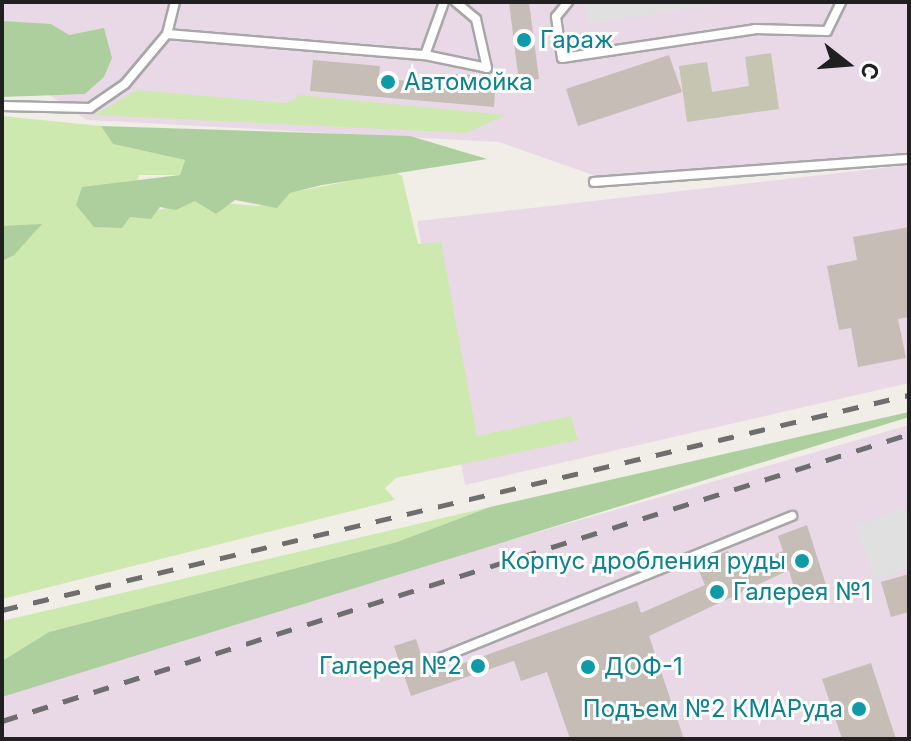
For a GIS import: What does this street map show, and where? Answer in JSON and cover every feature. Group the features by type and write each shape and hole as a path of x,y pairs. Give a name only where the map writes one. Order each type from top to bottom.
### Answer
{"lane":[{"path":"2,106 90,108 125,84 167,34 175,2"},
{"path":"425,55 444,2"},
{"path":"167,34 425,55 487,68 476,19 456,2"},
{"path":"568,2 556,17 562,58 755,29 827,31 841,2"},
{"path":"594,182 909,159"},
{"path":"438,659 792,516"}],"shaded area":[{"path":"2,2 909,2 909,154 599,177 499,142 87,120 2,63"},
{"path":"732,2 588,24 585,4"},
{"path":"771,53 779,109 687,122 679,66 707,62 712,92 749,86 745,57"},
{"path":"909,165 909,383 465,485 417,221"},
{"path":"909,425 909,739 2,739 2,687"},
{"path":"901,508 909,512 909,568 876,580 855,527"}],"green space":[{"path":"2,21 51,24 69,35 104,28 112,58 104,77 85,94 2,97"},
{"path":"137,90 287,103 300,95 506,115 466,133 94,115"},
{"path":"2,116 101,126 113,144 185,160 180,175 139,175 130,217 195,201 259,206 289,193 395,172 402,176 418,244 441,242 477,436 571,416 578,440 396,478 385,488 395,500 2,599"},
{"path":"101,126 410,136 487,159 322,185 290,193 277,208 235,200 216,214 195,201 176,210 160,207 151,219 130,217 122,228 94,227 76,205 82,187 180,175 185,160 113,144"},
{"path":"42,224 14,255 2,261 2,226"},
{"path":"909,412 909,417 2,697 2,661 49,632 397,542 490,507"},
{"path":"490,507 397,542 49,632 2,661 2,621"}],"building":[{"name":"Гараж","path":"509,2 529,2 539,79 519,82"},
{"path":"669,55 682,92 578,126 566,89"},
{"path":"313,60 380,66 379,78 455,86 456,74 475,75 474,88 495,90 494,107 310,91"},
{"path":"909,227 909,317 898,319 906,358 858,367 851,328 839,330 827,266 857,260 853,237"},
{"name":"ДОФ-1","path":"807,525 827,588 797,599 789,570 649,636 684,739 570,739 547,672 521,681 514,661 411,696 394,646 416,639 428,676 637,601 641,613 705,585 696,564 728,551 736,571 783,551 778,536"},
{"path":"909,574 909,612 891,617 881,582"},
{"name":"Подъем №2 КМАРуда","path":"871,663 896,739 842,739 822,679"}],"railway":[{"path":"2,610 909,395"},
{"path":"2,721 909,434"}],"place":[{"name":"Гараж","path":"524,40"},
{"name":"Автомойка","path":"388,82"},
{"name":"Корпус дробления руды","path":"802,561"},
{"name":"Галерея №1","path":"717,592"},
{"name":"Галерея №2","path":"478,666"},
{"name":"ДОФ-1","path":"588,667"},
{"name":"Подъем №2 КМАРуда","path":"859,709"}]}
